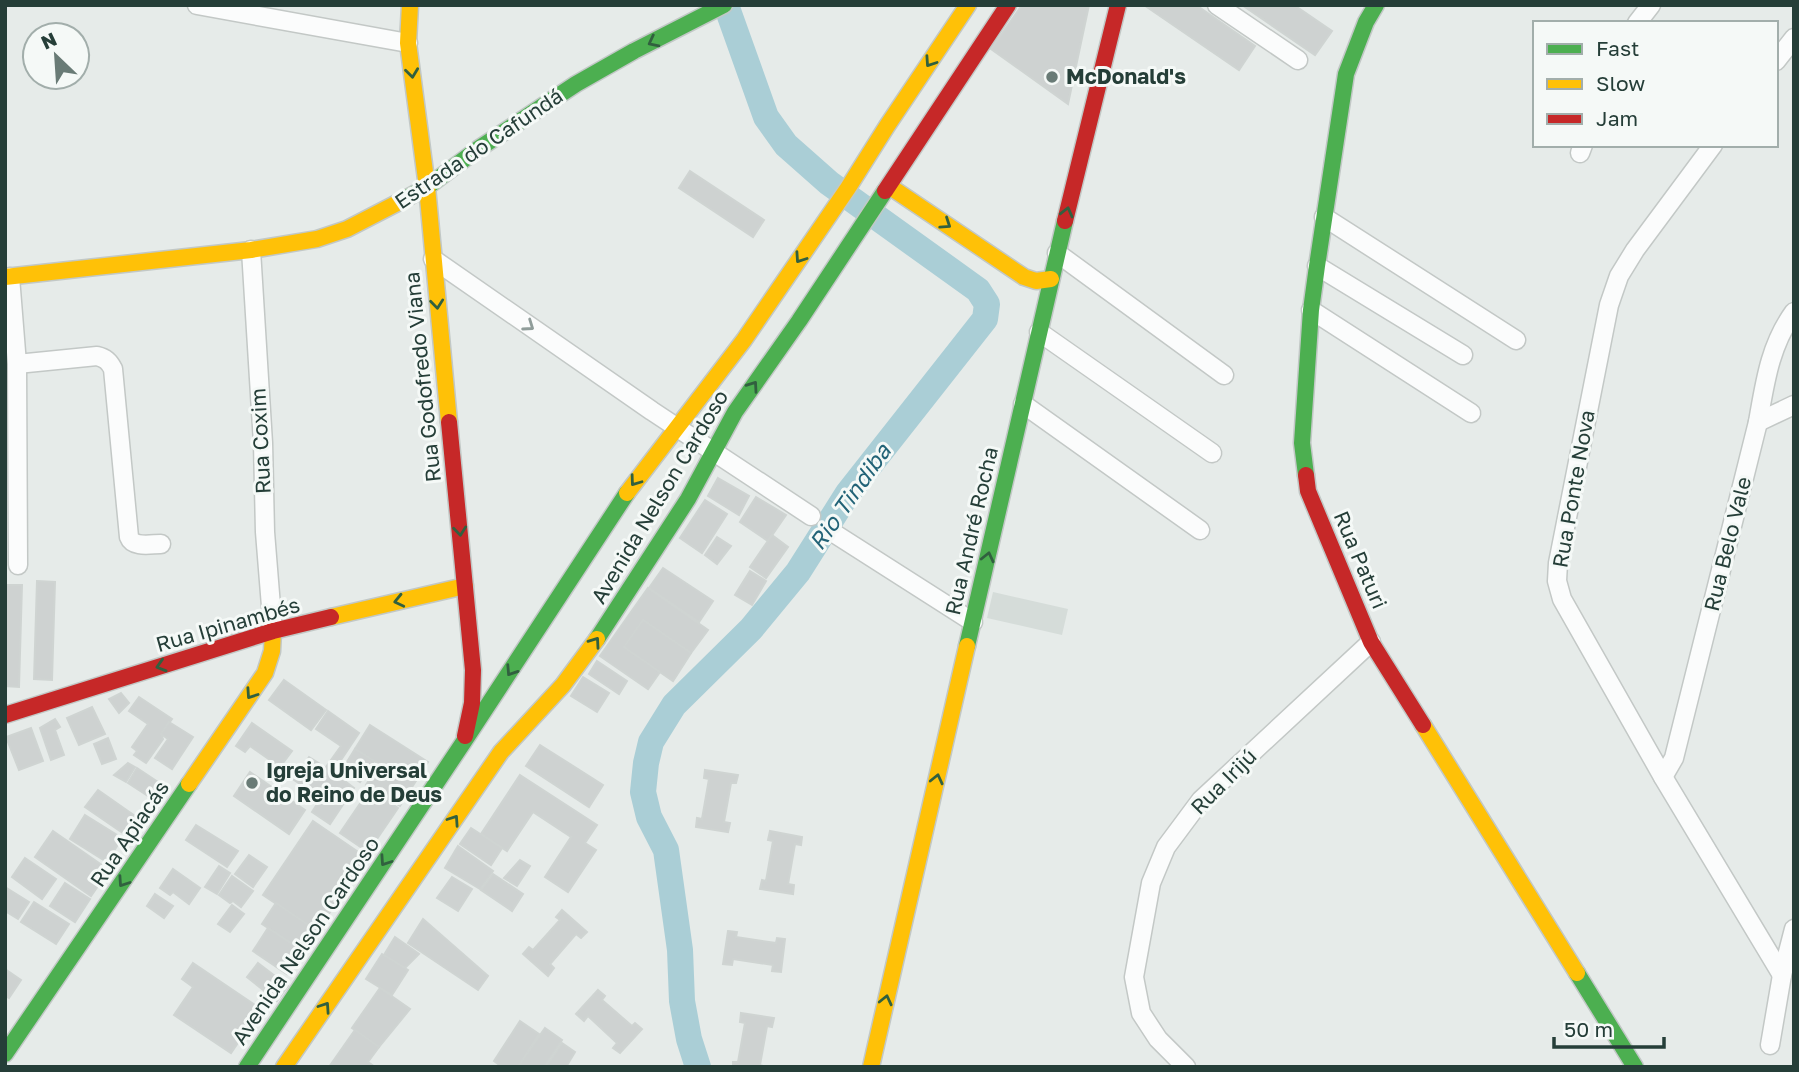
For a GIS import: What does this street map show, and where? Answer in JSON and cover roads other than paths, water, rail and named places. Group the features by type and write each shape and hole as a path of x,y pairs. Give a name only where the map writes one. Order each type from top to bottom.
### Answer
{"main road":[{"name":"Rua Godofredo Viana","path":"410,5 408,43 427,187 474,682 470,719 463,743"},
{"name":"Avenida Nelson Cardoso","path":"247,1067 635,482 744,340 968,5"},
{"name":"Avenida Nelson Cardoso","path":"287,1066 501,752 563,685 595,642 676,519 734,412 799,321 1008,5"},
{"name":"Rua André Rocha","path":"871,1067 1057,253 1118,5"},
{"name":"Rua Paturi","path":"1376,5 1366,22 1346,74 1317,266 1311,310 1302,443 1308,491 1371,642 1635,1067"},
{"name":"Estrada do Cafundá","path":"8,277 251,250 317,239 347,229 427,187 478,149 576,84 719,8"},
{"path":"889,186 1024,277 1036,281 1051,279"},
{"name":"Rua Ipinambés","path":"5,715 273,632 465,586"},
{"name":"Rua Apiacás","path":"5,1054 265,673 272,651 273,632"},
{"path":"260,1067 275,1063 287,1066"}],"street":[{"path":"197,5 408,43"},
{"path":"1217,5 1298,60"},
{"path":"1639,21 1651,5"},
{"path":"1778,58 1794,38"},
{"name":"Rua Ponte Nova","path":"1712,147 1635,250 1619,276 1609,305 1558,563 1558,581 1562,599 1663,777 1782,975"},
{"path":"1324,217 1516,340"},
{"name":"Rua Coxim","path":"251,250 263,443 265,532 273,632"},
{"path":"1057,253 1224,375"},
{"path":"433,259 811,516"},
{"path":"1317,266 1463,355"},
{"name":"Estrada do Cafundá","path":"8,277 17,364 18,565"},
{"path":"1311,310 1471,413"},
{"name":"Rua Belo Vale","path":"1663,777 1674,758 1758,422 1766,373 1774,347 1794,312"},
{"path":"1039,332 1212,453"},
{"path":"17,364 97,356 109,362 113,369 129,537 135,544 161,544"},
{"path":"1023,404 1200,530"},
{"path":"1758,422 1794,405"},
{"path":"832,532 973,622"},
{"name":"Rua Irijú","path":"1186,1067 1158,1039 1141,1013 1134,977 1151,883 1166,847 1201,800 1371,642"},
{"path":"1770,1045 1782,975 1794,929"}],"waterway":[{"name":"Rio Tindiba","path":"698,1067 689,1039 682,1001 680,950 666,850 649,817 643,792 651,742 674,705 751,629 798,572 848,493 985,319 987,304 978,290 829,183 786,145 766,117 726,5"}],"place":[{"name":"McDonald's","path":"1052,77"},
{"name":"Igreja Universal do Reino de Deus","path":"252,783"}]}
